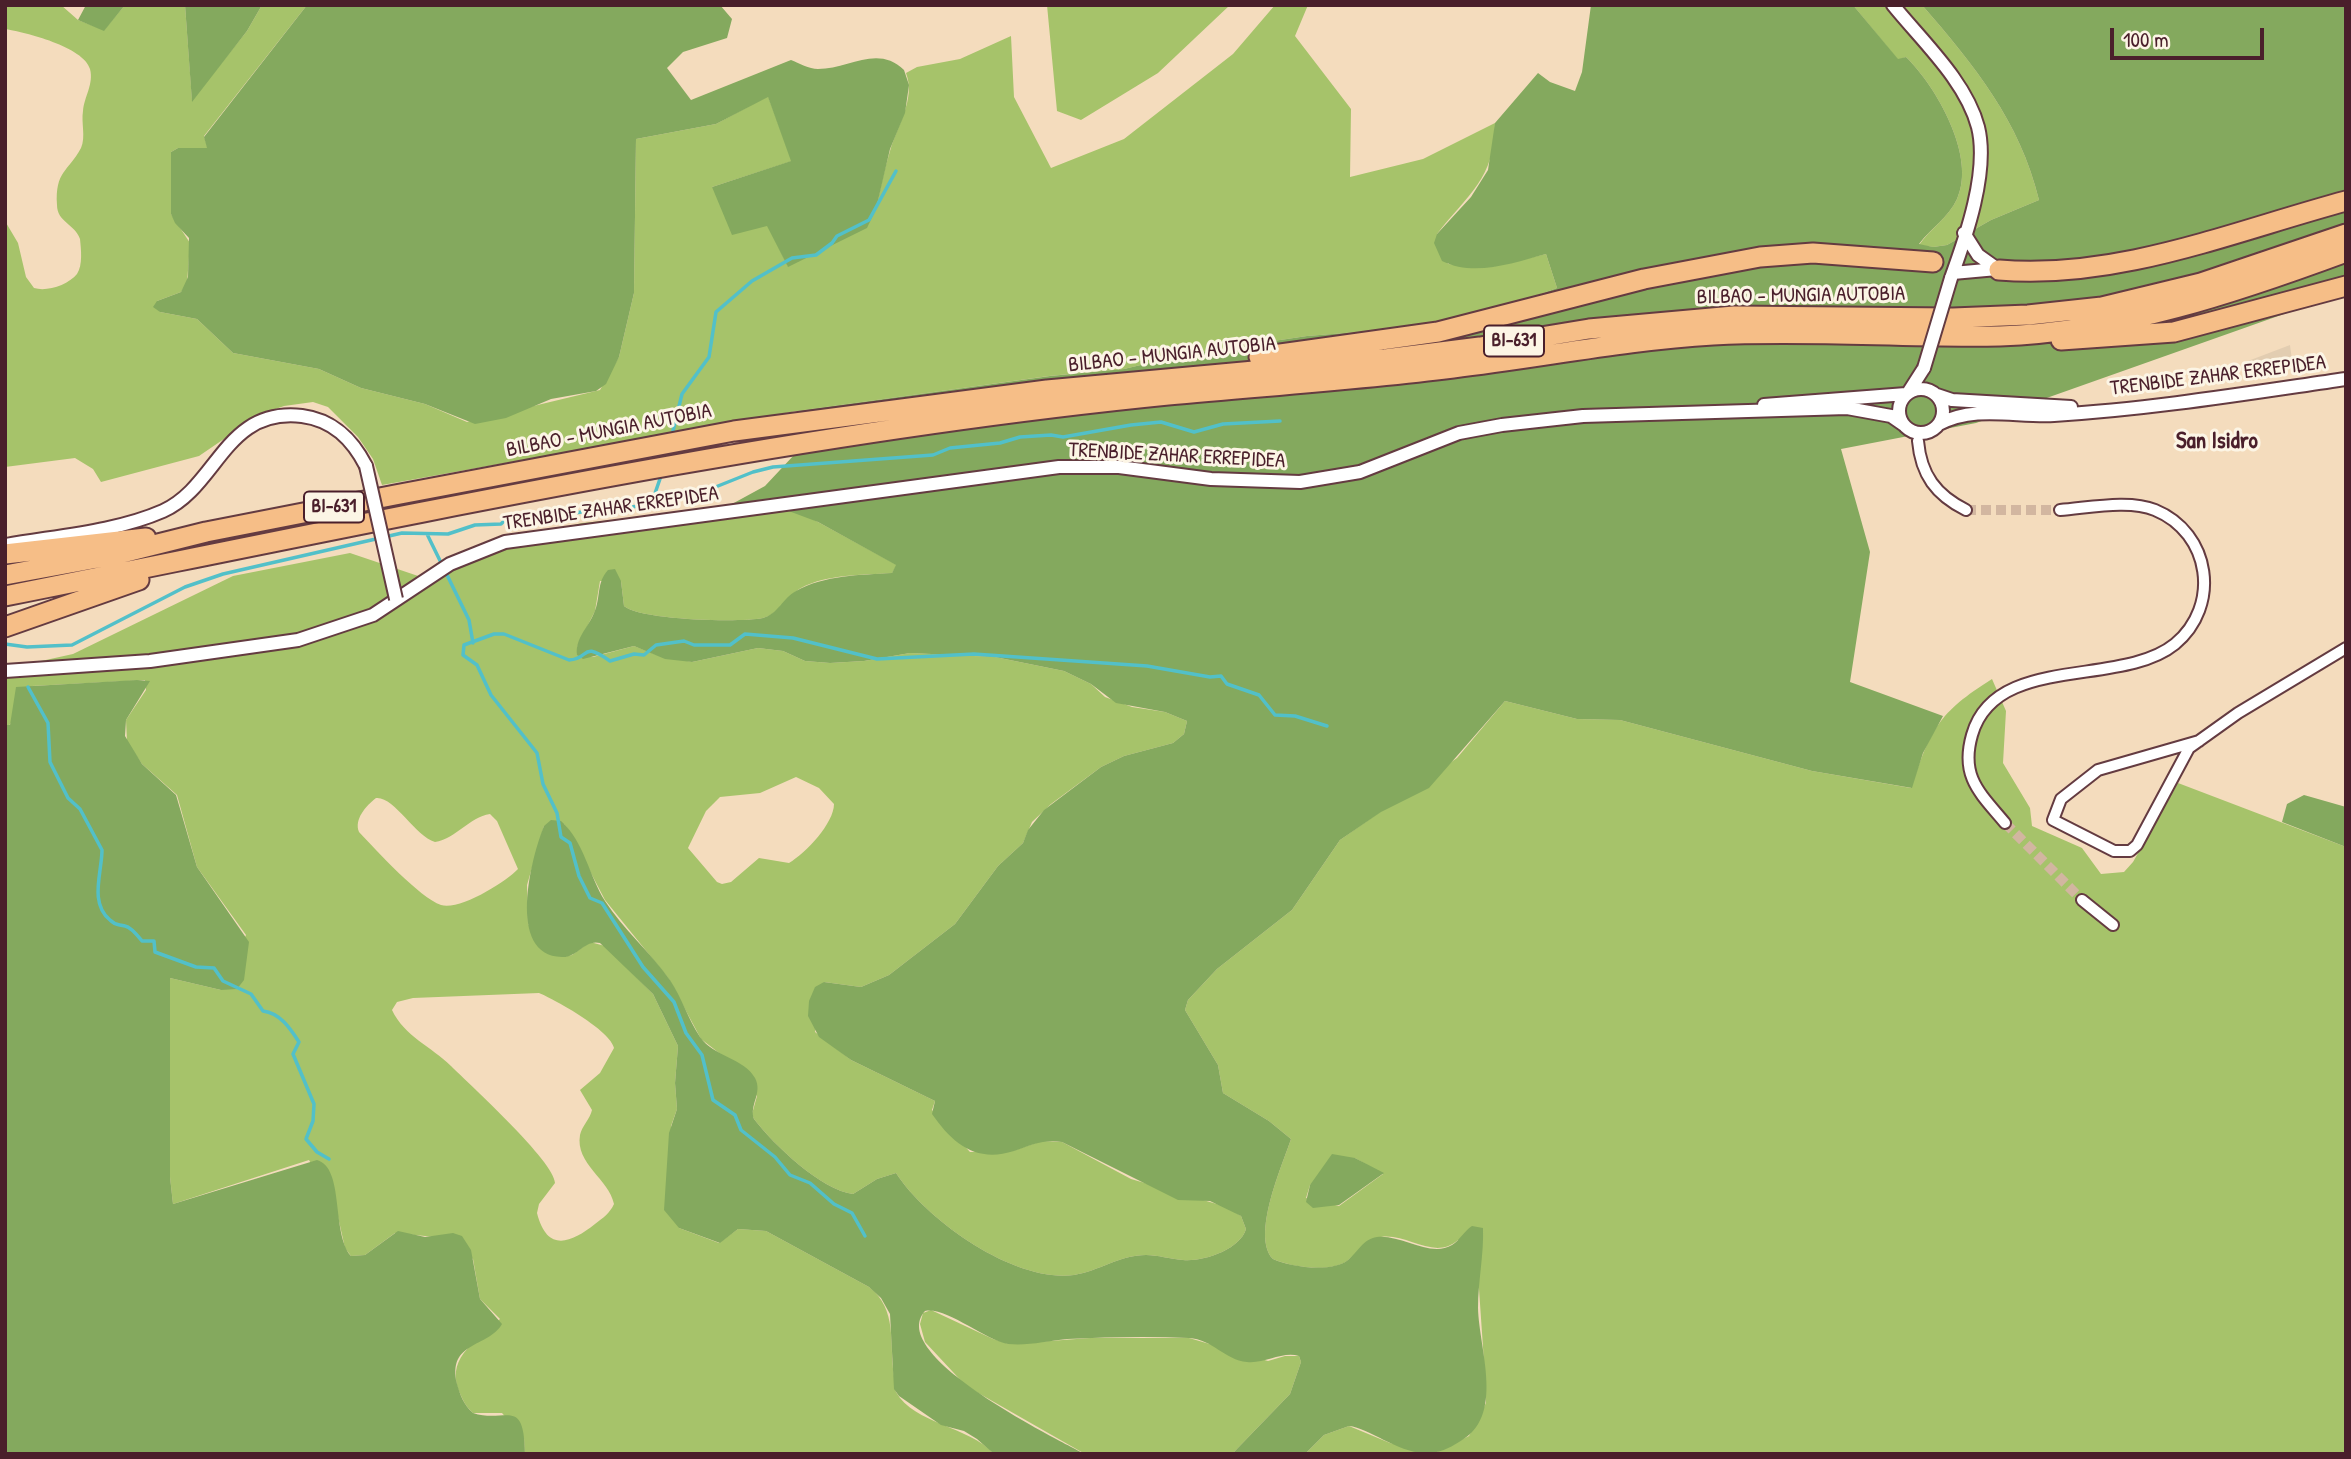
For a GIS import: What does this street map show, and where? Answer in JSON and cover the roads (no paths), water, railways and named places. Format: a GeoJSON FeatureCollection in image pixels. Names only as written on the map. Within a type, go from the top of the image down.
{"type":"FeatureCollection","features":[{"type":"Feature","properties":{"kind":"highway"},"geometry":{"type":"LineString","coordinates":[[1999,270],[2092,266],[2152,256],[2346,201]]}},
{"type":"Feature","properties":{"kind":"highway","name":"BILBAO - MUNGIA AUTOBIA"},"geometry":{"type":"LineString","coordinates":[[5,575],[114,555],[206,532],[734,431],[1123,383],[1385,359],[1589,329],[1734,316],[1953,318],[2028,315],[2102,307],[2160,295],[2227,276],[2346,234]]}},
{"type":"Feature","properties":{"kind":"highway","name":"BILBAO - MUNGIA AUTOBIA"},"geometry":{"type":"LineString","coordinates":[[5,596],[740,452],[1048,410],[1354,380],[1713,335],[2004,336],[2106,323],[2171,310],[2261,284],[2346,252]]}},
{"type":"Feature","properties":{"kind":"highway"},"geometry":{"type":"LineString","coordinates":[[1123,383],[1150,372],[1438,332],[1644,279],[1760,257],[1813,253],[1933,262]]}},
{"type":"Feature","properties":{"kind":"highway"},"geometry":{"type":"LineString","coordinates":[[2004,336],[2028,340],[2104,339],[2174,332],[2346,286]]}},
{"type":"Feature","properties":{"kind":"highway"},"geometry":{"type":"LineString","coordinates":[[5,554],[206,532]]}},
{"type":"Feature","properties":{"kind":"highway"},"geometry":{"type":"LineString","coordinates":[[5,627],[153,575],[172,564]]}},
{"type":"Feature","properties":{"kind":"street"},"geometry":{"type":"LineString","coordinates":[[1893,5],[1947,72],[1969,106],[1977,125],[1981,161],[1964,233],[1924,368],[1899,409],[1904,425],[1919,433],[1930,431],[1939,424],[1943,412],[1924,368]]}},
{"type":"Feature","properties":{"kind":"street"},"geometry":{"type":"LineString","coordinates":[[1964,233],[1949,253],[1933,262],[1952,276],[1986,268],[1999,270]]}},
{"type":"Feature","properties":{"kind":"street"},"geometry":{"type":"LineString","coordinates":[[1964,233],[1978,255],[1999,270]]}},
{"type":"Feature","properties":{"kind":"street","name":"TRENBIDE ZAHAR ERREPIDEA"},"geometry":{"type":"LineString","coordinates":[[1939,424],[1967,413],[2052,415],[2346,379]]}},
{"type":"Feature","properties":{"kind":"street"},"geometry":{"type":"LineString","coordinates":[[1907,393],[1919,389],[1934,393]]}},
{"type":"Feature","properties":{"kind":"street","name":"TRENBIDE ZAHAR ERREPIDEA"},"geometry":{"type":"LineString","coordinates":[[1733,411],[1808,400],[1867,399],[1907,393]]}},
{"type":"Feature","properties":{"kind":"street","name":"TRENBIDE ZAHAR ERREPIDEA"},"geometry":{"type":"LineString","coordinates":[[1934,393],[1952,400],[2095,411]]}},
{"type":"Feature","properties":{"kind":"street","name":"TRENBIDE ZAHAR ERREPIDEA"},"geometry":{"type":"LineString","coordinates":[[5,671],[150,661],[298,640],[373,615],[433,574],[483,548],[528,537],[1059,467],[1119,467],[1211,480],[1300,482],[1360,472],[1459,433],[1583,416],[1869,410],[1891,416],[1904,425]]}},
{"type":"Feature","properties":{"kind":"street"},"geometry":{"type":"LineString","coordinates":[[5,545],[122,523],[166,509],[182,497],[243,431],[258,421],[288,414],[320,418],[348,437],[366,467],[396,599]]}},
{"type":"Feature","properties":{"kind":"street"},"geometry":{"type":"LineString","coordinates":[[1917,441],[1922,468],[1929,481],[1944,497],[1966,510]]}},
{"type":"Feature","properties":{"kind":"street"},"geometry":{"type":"LineString","coordinates":[[2005,823],[1974,786],[1968,769],[1967,752],[1975,723],[1990,704],[2017,685],[2162,653],[2189,629],[2199,613],[2206,587],[2203,566],[2192,538],[2182,527],[2161,513],[2143,506],[2060,510]]}},
{"type":"Feature","properties":{"kind":"street"},"geometry":{"type":"LineString","coordinates":[[2199,741],[2098,770],[2062,799],[2053,820],[2114,850],[2130,850],[2137,845],[2189,748],[2346,648]]}},
{"type":"Feature","properties":{"kind":"street"},"geometry":{"type":"LineString","coordinates":[[2082,900],[2113,925]]}},
{"type":"Feature","properties":{"kind":"waterway"},"geometry":{"type":"LineString","coordinates":[[672,435],[682,394],[709,357],[716,312],[752,281],[792,258],[816,255],[837,236],[869,220],[896,171]]}},
{"type":"Feature","properties":{"kind":"waterway"},"geometry":{"type":"LineString","coordinates":[[5,644],[27,647],[72,645],[185,587],[223,574],[402,533],[448,534],[475,525],[501,524],[505,520],[640,506],[698,494],[773,467],[933,455],[950,448],[1000,443],[1020,437],[1063,437],[1161,422],[1194,432],[1223,424],[1280,421]]}},
{"type":"Feature","properties":{"kind":"waterway"},"geometry":{"type":"LineString","coordinates":[[652,502],[662,473]]}},
{"type":"Feature","properties":{"kind":"waterway"},"geometry":{"type":"LineString","coordinates":[[427,534],[469,620],[473,643]]}},
{"type":"Feature","properties":{"kind":"waterway"},"geometry":{"type":"LineString","coordinates":[[865,1236],[852,1213],[834,1204],[810,1183],[790,1175],[775,1157],[741,1130],[735,1115],[713,1100],[702,1055],[686,1033],[674,1002],[643,967],[602,903],[590,898],[579,876],[570,843],[561,837],[557,813],[543,784],[537,753],[491,695],[477,665],[463,655],[464,645],[494,634],[504,634],[569,660],[590,651],[610,661],[634,654],[644,655],[656,645],[684,641],[694,645],[730,645],[745,634],[793,638],[877,659],[974,654],[1147,666],[1210,677],[1221,676],[1227,684],[1259,695],[1275,715],[1295,716],[1327,726]]}},
{"type":"Feature","properties":{"kind":"waterway"},"geometry":{"type":"LineString","coordinates":[[28,687],[48,723],[50,762],[68,798],[80,809],[102,850],[98,896],[104,913],[114,923],[130,928],[142,941],[154,941],[155,952],[196,967],[214,968],[223,981],[251,994],[263,1011],[284,1022],[299,1042],[293,1054],[314,1104],[313,1121],[306,1139],[317,1152],[329,1159]]}},
{"type":"Feature","properties":{"kind":"tunnel"},"geometry":{"type":"LineString","coordinates":[[1966,510],[2060,510]]}},
{"type":"Feature","properties":{"kind":"tunnel"},"geometry":{"type":"LineString","coordinates":[[2005,823],[2082,900]]}},
{"type":"Feature","properties":{"kind":"district","name":"San Isidro"},"geometry":{"type":"Point","coordinates":[2217,442]}}]}
